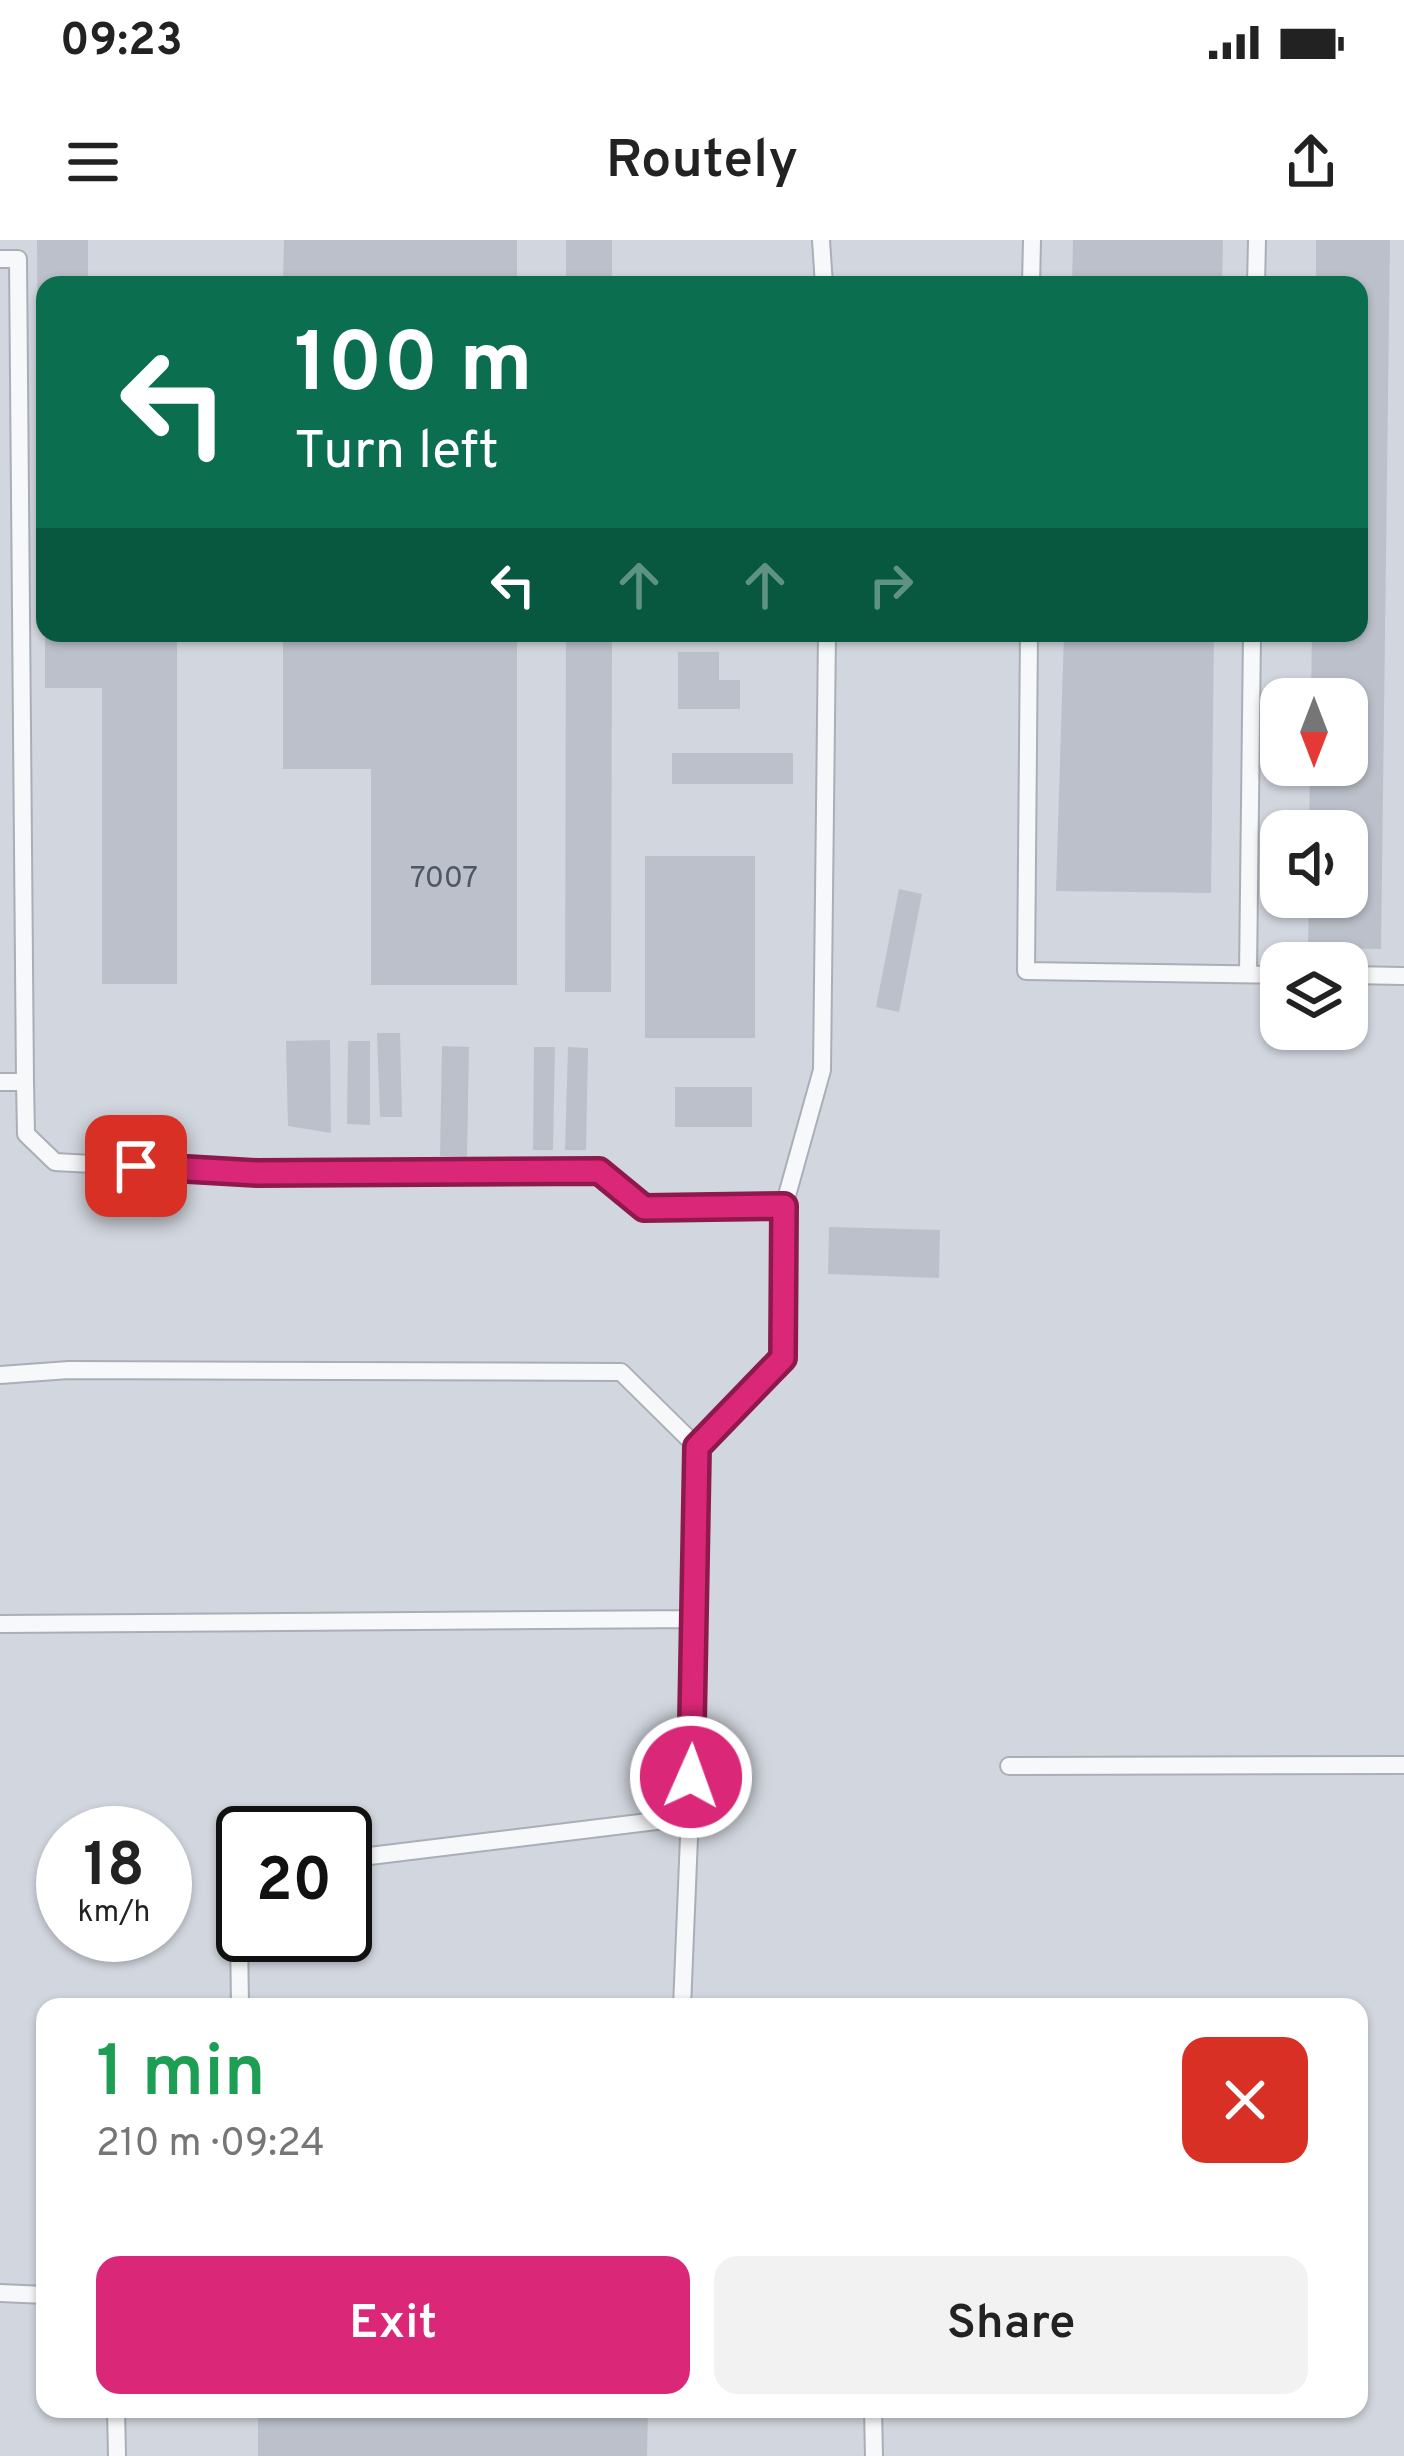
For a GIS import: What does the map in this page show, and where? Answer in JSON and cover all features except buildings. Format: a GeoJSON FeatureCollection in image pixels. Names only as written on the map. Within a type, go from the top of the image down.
{"type":"FeatureCollection","features":[{"type":"Feature","properties":{"kind":"lane"},"geometry":{"type":"LineString","coordinates":[[821,240],[823,276]]}},
{"type":"Feature","properties":{"kind":"lane"},"geometry":{"type":"LineString","coordinates":[[1031,276],[1032,240]]}},
{"type":"Feature","properties":{"kind":"lane"},"geometry":{"type":"LineString","coordinates":[[1256,276],[1257,240]]}},
{"type":"Feature","properties":{"kind":"lane"},"geometry":{"type":"LineString","coordinates":[[12,253],[26,1134],[55,1162],[257,1173],[599,1171],[644,1208],[784,1206]]}},
{"type":"Feature","properties":{"kind":"lane"},"geometry":{"type":"LineString","coordinates":[[682,1998],[698,1618],[697,1447],[783,1358],[784,1206],[822,1070],[827,642]]}},
{"type":"Feature","properties":{"kind":"lane"},"geometry":{"type":"LineString","coordinates":[[1029,642],[1026,971],[1260,974]]}},
{"type":"Feature","properties":{"kind":"lane"},"geometry":{"type":"LineString","coordinates":[[1248,974],[1252,642]]}},
{"type":"Feature","properties":{"kind":"lane"},"geometry":{"type":"LineString","coordinates":[[1368,975],[1404,976]]}},
{"type":"Feature","properties":{"kind":"lane"},"geometry":{"type":"LineString","coordinates":[[0,1082],[25,1082]]}},
{"type":"Feature","properties":{"kind":"lane"},"geometry":{"type":"LineString","coordinates":[[0,1375],[70,1370],[621,1372],[697,1447]]}},
{"type":"Feature","properties":{"kind":"lane"},"geometry":{"type":"LineString","coordinates":[[0,1624],[698,1618]]}},
{"type":"Feature","properties":{"kind":"lane"},"geometry":{"type":"LineString","coordinates":[[1009,1766],[1404,1766]]}},
{"type":"Feature","properties":{"kind":"lane"},"geometry":{"type":"LineString","coordinates":[[372,1856],[689,1817]]}},
{"type":"Feature","properties":{"kind":"lane"},"geometry":{"type":"LineString","coordinates":[[235,1962],[239,1998]]}},
{"type":"Feature","properties":{"kind":"lane"},"geometry":{"type":"LineString","coordinates":[[0,2293],[36,2295]]}},
{"type":"Feature","properties":{"kind":"lane"},"geometry":{"type":"LineString","coordinates":[[116,2418],[117,2456]]}},
{"type":"Feature","properties":{"kind":"lane"},"geometry":{"type":"LineString","coordinates":[[873,2418],[874,2456]]}},
{"type":"Feature","properties":{"kind":"shaded area"},"geometry":{"type":"Polygon","coordinates":[[[0,240],[1404,240],[1404,2456],[0,2456],[0,240]]]}},
{"type":"Feature","properties":{"kind":"route"},"geometry":{"type":"LineString","coordinates":[[136,1166],[257,1173],[599,1171],[644,1208],[784,1206],[783,1358],[697,1447],[698,1618],[691,1777]]}}]}
